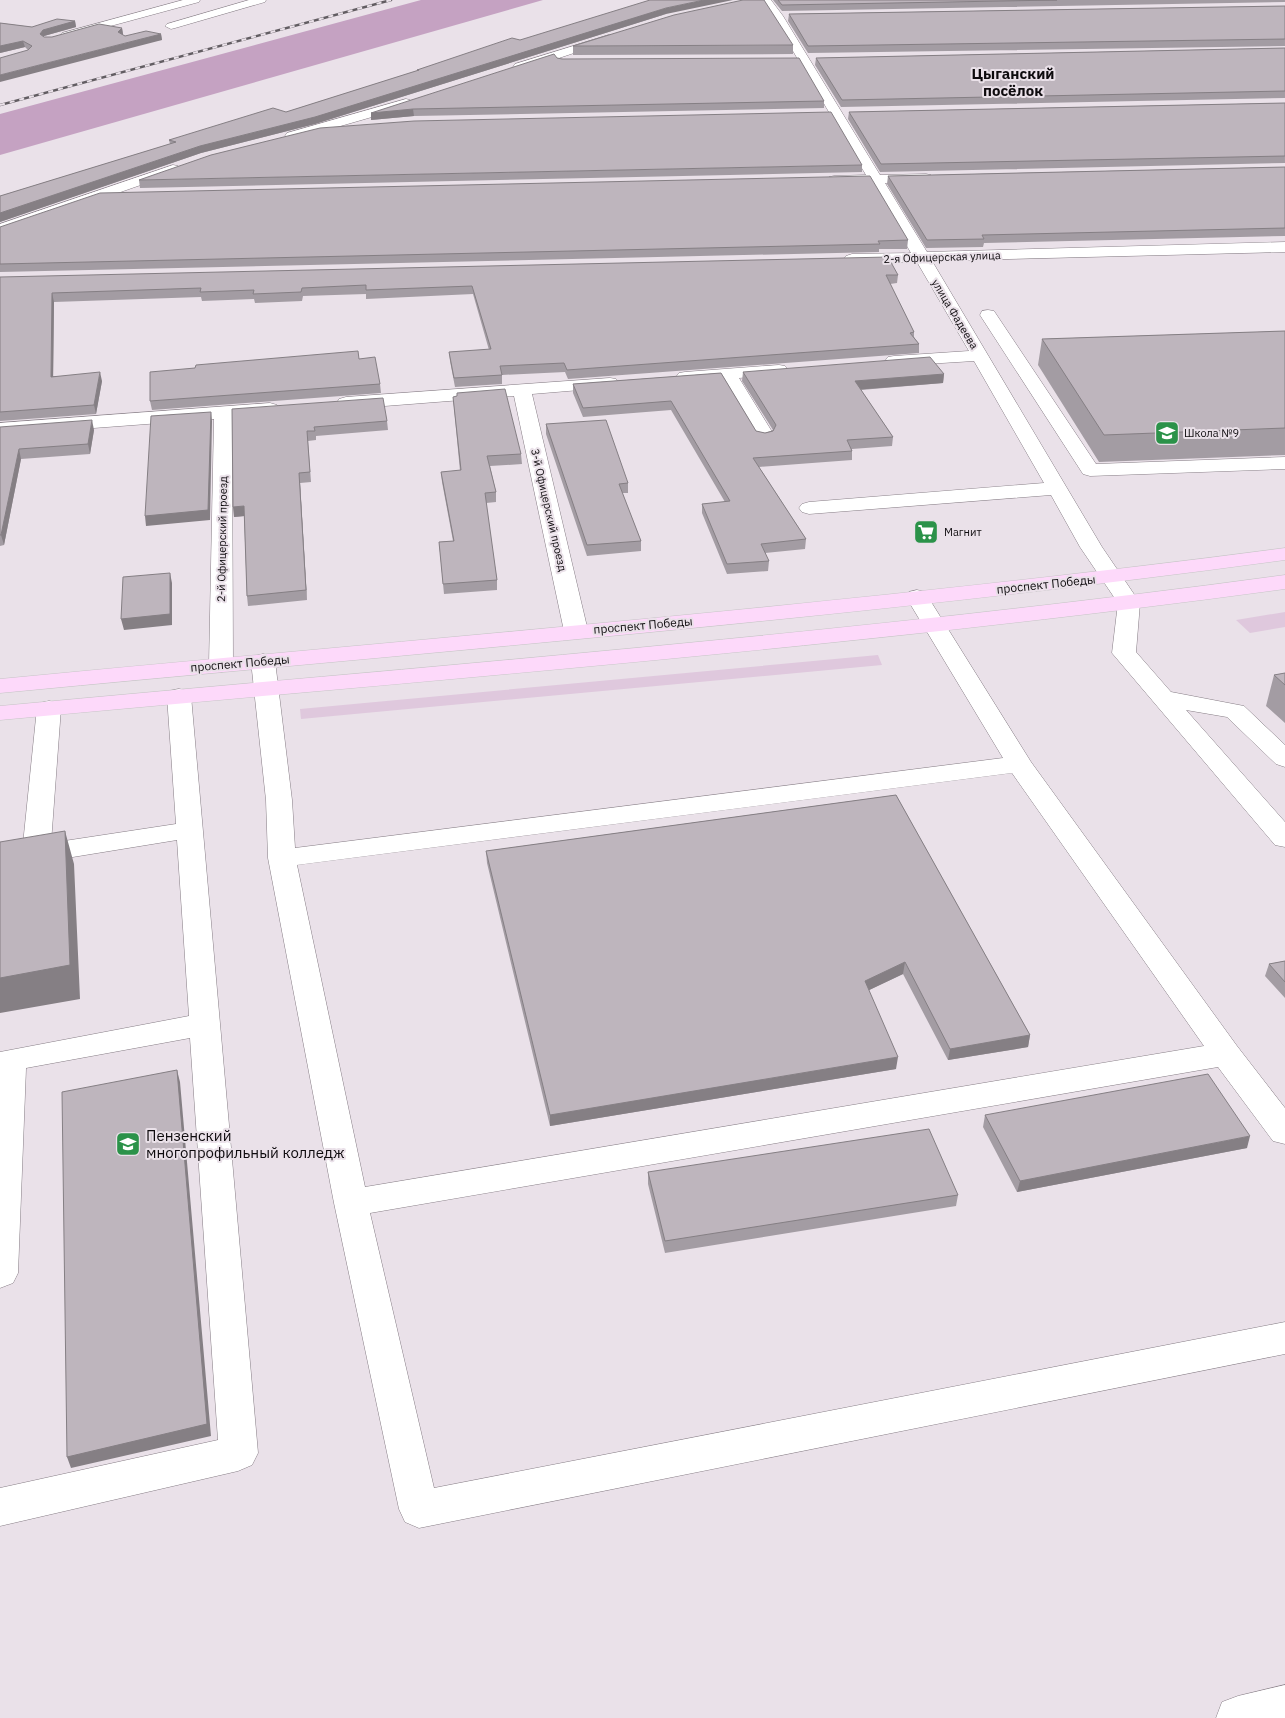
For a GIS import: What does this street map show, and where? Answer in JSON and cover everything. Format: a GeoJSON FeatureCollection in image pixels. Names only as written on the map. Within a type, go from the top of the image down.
{"type":"FeatureCollection","features":[{"type":"Feature","properties":{"kind":"main road","name":"проспект Победы"},"geometry":{"type":"LineString","coordinates":[[0,686],[917,597],[1110,577],[1285,554]]}},
{"type":"Feature","properties":{"kind":"main road"},"geometry":{"type":"LineString","coordinates":[[0,713],[933,624],[1285,582]]}},
{"type":"Feature","properties":{"kind":"street"},"geometry":{"type":"LineString","coordinates":[[59,37],[195,0]]}},
{"type":"Feature","properties":{"kind":"street"},"geometry":{"type":"LineString","coordinates":[[156,30],[261,0]]}},
{"type":"Feature","properties":{"kind":"street","name":"улица Фадеева"},"geometry":{"type":"LineString","coordinates":[[766,0],[794,42],[980,355],[1091,547],[1129,602]]}},
{"type":"Feature","properties":{"kind":"street"},"geometry":{"type":"LineString","coordinates":[[778,16],[796,16]]}},
{"type":"Feature","properties":{"kind":"street"},"geometry":{"type":"LineString","coordinates":[[506,71],[616,36]]}},
{"type":"Feature","properties":{"kind":"street"},"geometry":{"type":"LineString","coordinates":[[794,42],[812,42]]}},
{"type":"Feature","properties":{"kind":"street"},"geometry":{"type":"LineString","coordinates":[[544,59],[578,61]]}},
{"type":"Feature","properties":{"kind":"street"},"geometry":{"type":"LineString","coordinates":[[278,139],[321,129],[416,101],[410,115]]}},
{"type":"Feature","properties":{"kind":"street"},"geometry":{"type":"LineString","coordinates":[[816,114],[856,113]]}},
{"type":"Feature","properties":{"kind":"street"},"geometry":{"type":"LineString","coordinates":[[321,129],[386,124]]}},
{"type":"Feature","properties":{"kind":"street"},"geometry":{"type":"LineString","coordinates":[[0,230],[189,164]]}},
{"type":"Feature","properties":{"kind":"street"},"geometry":{"type":"LineString","coordinates":[[815,180],[936,178]]}},
{"type":"Feature","properties":{"kind":"street"},"geometry":{"type":"LineString","coordinates":[[99,195],[149,194]]}},
{"type":"Feature","properties":{"kind":"street","name":"2-я Офицерская улица"},"geometry":{"type":"LineString","coordinates":[[842,259],[1285,247]]}},
{"type":"Feature","properties":{"kind":"street"},"geometry":{"type":"LineString","coordinates":[[988,315],[1090,470],[1285,463]]}},
{"type":"Feature","properties":{"kind":"street"},"geometry":{"type":"LineString","coordinates":[[873,363],[980,355]]}},
{"type":"Feature","properties":{"kind":"street"},"geometry":{"type":"LineString","coordinates":[[1015,356],[1035,356]]}},
{"type":"Feature","properties":{"kind":"street"},"geometry":{"type":"LineString","coordinates":[[668,378],[795,369]]}},
{"type":"Feature","properties":{"kind":"street"},"geometry":{"type":"LineString","coordinates":[[727,374],[764,435]]}},
{"type":"Feature","properties":{"kind":"street"},"geometry":{"type":"LineString","coordinates":[[333,404],[629,381]]}},
{"type":"Feature","properties":{"kind":"street","name":"3-й Офицерский проезд"},"geometry":{"type":"LineString","coordinates":[[522,390],[576,631]]}},
{"type":"Feature","properties":{"kind":"street"},"geometry":{"type":"LineString","coordinates":[[0,430],[283,408]]}},
{"type":"Feature","properties":{"kind":"street","name":"2-й Офицерский проезд"},"geometry":{"type":"LineString","coordinates":[[221,665],[223,412]]}},
{"type":"Feature","properties":{"kind":"street"},"geometry":{"type":"LineString","coordinates":[[809,508],[1058,489]]}},
{"type":"Feature","properties":{"kind":"street"},"geometry":{"type":"LineString","coordinates":[[917,597],[1018,764],[1226,1054],[1285,1132]]}},
{"type":"Feature","properties":{"kind":"street"},"geometry":{"type":"LineString","coordinates":[[1129,602],[1124,653],[1285,839]]}},
{"type":"Feature","properties":{"kind":"street"},"geometry":{"type":"LineString","coordinates":[[263,661],[279,800],[282,858],[351,1203],[418,1509],[1285,1338]]}},
{"type":"Feature","properties":{"kind":"street"},"geometry":{"type":"LineString","coordinates":[[0,1507],[238,1453],[179,696]]}},
{"type":"Feature","properties":{"kind":"street"},"geometry":{"type":"LineString","coordinates":[[1163,698],[1235,711],[1285,759]]}},
{"type":"Feature","properties":{"kind":"street"},"geometry":{"type":"LineString","coordinates":[[36,854],[49,708]]}},
{"type":"Feature","properties":{"kind":"street"},"geometry":{"type":"LineString","coordinates":[[282,858],[1018,764]]}},
{"type":"Feature","properties":{"kind":"street"},"geometry":{"type":"LineString","coordinates":[[9,859],[190,830]]}},
{"type":"Feature","properties":{"kind":"street"},"geometry":{"type":"LineString","coordinates":[[0,1272],[6,1061],[205,1024]]}},
{"type":"Feature","properties":{"kind":"street"},"geometry":{"type":"LineString","coordinates":[[351,1203],[1226,1054]]}},
{"type":"Feature","properties":{"kind":"street"},"geometry":{"type":"LineString","coordinates":[[1238,1718],[1285,1707]]}},
{"type":"Feature","properties":{"kind":"shaded area"},"geometry":{"type":"Polygon","coordinates":[[[421,0],[543,0],[0,155],[0,114],[421,0]]]}},
{"type":"Feature","properties":{"kind":"shaded area"},"geometry":{"type":"Polygon","coordinates":[[[1285,612],[1285,627],[1250,633],[1236,620],[1285,612]]]}},
{"type":"Feature","properties":{"kind":"shaded area"},"geometry":{"type":"Polygon","coordinates":[[[878,655],[882,665],[301,719],[300,709],[878,655]]]}},
{"type":"Feature","properties":{"kind":"building"},"geometry":{"type":"Polygon","coordinates":[[[650,0],[704,0],[666,8],[315,117],[200,146],[0,213],[0,196],[176,142],[169,140],[273,108],[286,112],[512,38],[520,40],[650,0]]]}},
{"type":"Feature","properties":{"kind":"building"},"geometry":{"type":"Polygon","coordinates":[[[743,0],[764,0],[793,45],[573,46],[674,15],[743,0]]]}},
{"type":"Feature","properties":{"kind":"building"},"geometry":{"type":"Polygon","coordinates":[[[778,0],[1057,0],[782,5],[778,0]]]}},
{"type":"Feature","properties":{"kind":"building"},"geometry":{"type":"Polygon","coordinates":[[[1285,6],[1285,39],[808,46],[789,14],[1285,6]]]}},
{"type":"Feature","properties":{"kind":"building"},"geometry":{"type":"Polygon","coordinates":[[[57,19],[75,21],[43,30],[40,34],[44,37],[52,37],[99,24],[122,28],[118,32],[125,36],[146,31],[161,34],[0,75],[0,58],[28,50],[32,46],[23,41],[0,46],[0,23],[32,27],[57,19]]]}},
{"type":"Feature","properties":{"kind":"building"},"geometry":{"type":"Polygon","coordinates":[[[1285,48],[1285,91],[842,100],[816,58],[1285,48]]]}},
{"type":"Feature","properties":{"kind":"building"},"geometry":{"type":"Polygon","coordinates":[[[554,54],[557,58],[562,59],[799,58],[824,101],[413,109],[371,113],[554,54]]]}},
{"type":"Feature","properties":{"kind":"building"},"geometry":{"type":"Polygon","coordinates":[[[1285,103],[1285,156],[881,164],[849,112],[1285,103]]]}},
{"type":"Feature","properties":{"kind":"building"},"geometry":{"type":"Polygon","coordinates":[[[831,112],[862,165],[139,180],[211,155],[320,128],[414,121],[831,112]]]}},
{"type":"Feature","properties":{"kind":"building"},"geometry":{"type":"Polygon","coordinates":[[[1285,167],[1285,228],[982,235],[984,239],[927,240],[888,176],[1285,167]]]}},
{"type":"Feature","properties":{"kind":"building"},"geometry":{"type":"Polygon","coordinates":[[[870,176],[908,240],[878,241],[880,244],[0,264],[0,227],[100,193],[870,176]]]}},
{"type":"Feature","properties":{"kind":"building"},"geometry":{"type":"Polygon","coordinates":[[[888,257],[898,275],[886,275],[914,332],[910,333],[919,344],[567,370],[564,363],[500,366],[502,375],[454,378],[449,352],[491,349],[472,286],[366,290],[366,285],[302,288],[301,292],[253,294],[254,290],[200,292],[201,288],[52,293],[51,377],[100,372],[94,405],[0,412],[0,277],[888,257]]]}},
{"type":"Feature","properties":{"kind":"building"},"geometry":{"type":"Polygon","coordinates":[[[1285,331],[1285,428],[1104,435],[1042,339],[1285,331]]]}},
{"type":"Feature","properties":{"kind":"building"},"geometry":{"type":"Polygon","coordinates":[[[358,351],[359,359],[375,357],[380,384],[150,401],[150,372],[195,368],[196,365],[358,351]]]}},
{"type":"Feature","properties":{"kind":"building"},"geometry":{"type":"Polygon","coordinates":[[[930,357],[944,374],[855,381],[893,437],[847,440],[852,451],[753,458],[806,539],[761,544],[769,561],[727,564],[702,504],[730,501],[671,401],[583,408],[573,384],[721,373],[756,431],[765,433],[773,431],[776,425],[743,372],[930,357]]]}},
{"type":"Feature","properties":{"kind":"building"},"geometry":{"type":"Polygon","coordinates":[[[505,389],[521,454],[487,456],[496,492],[485,493],[497,580],[443,584],[439,542],[454,541],[441,472],[461,470],[453,397],[457,396],[457,393],[505,389]]]}},
{"type":"Feature","properties":{"kind":"building"},"geometry":{"type":"Polygon","coordinates":[[[383,398],[387,421],[314,427],[315,431],[307,431],[310,472],[299,473],[306,590],[247,596],[244,506],[233,507],[232,409],[383,398]]]}},
{"type":"Feature","properties":{"kind":"building"},"geometry":{"type":"Polygon","coordinates":[[[211,412],[208,510],[145,516],[151,416],[211,412]]]}},
{"type":"Feature","properties":{"kind":"building"},"geometry":{"type":"Polygon","coordinates":[[[92,420],[88,444],[19,449],[0,535],[0,427],[92,420]]]}},
{"type":"Feature","properties":{"kind":"building"},"geometry":{"type":"Polygon","coordinates":[[[606,420],[628,483],[619,484],[641,541],[587,545],[546,424],[606,420]]]}},
{"type":"Feature","properties":{"kind":"building"},"geometry":{"type":"Polygon","coordinates":[[[170,573],[170,614],[121,619],[123,577],[170,573]]]}},
{"type":"Feature","properties":{"kind":"building"},"geometry":{"type":"Polygon","coordinates":[[[1285,673],[1285,685],[1274,675],[1285,673]]]}},
{"type":"Feature","properties":{"kind":"building"},"geometry":{"type":"Polygon","coordinates":[[[896,795],[1030,1035],[950,1049],[905,962],[865,981],[898,1057],[550,1115],[486,851],[896,795]]]}},
{"type":"Feature","properties":{"kind":"building"},"geometry":{"type":"Polygon","coordinates":[[[65,831],[70,965],[0,978],[0,842],[65,831]]]}},
{"type":"Feature","properties":{"kind":"building"},"geometry":{"type":"Polygon","coordinates":[[[1285,961],[1285,982],[1269,964],[1285,961]]]}},
{"type":"Feature","properties":{"kind":"building"},"geometry":{"type":"Polygon","coordinates":[[[177,1070],[207,1424],[67,1457],[62,1092],[177,1070]]]}},
{"type":"Feature","properties":{"kind":"building"},"geometry":{"type":"Polygon","coordinates":[[[1208,1074],[1250,1136],[1020,1181],[985,1115],[1208,1074]]]}},
{"type":"Feature","properties":{"kind":"building"},"geometry":{"type":"Polygon","coordinates":[[[929,1129],[958,1195],[665,1241],[648,1172],[929,1129]]]}},
{"type":"Feature","properties":{"kind":"railway"},"geometry":{"type":"LineString","coordinates":[[0,105],[391,0]]}},
{"type":"Feature","properties":{"kind":"place","name":"Школа №9"},"geometry":{"type":"Point","coordinates":[1167,433]}},
{"type":"Feature","properties":{"kind":"place","name":"Магнит"},"geometry":{"type":"Point","coordinates":[926,532]}},
{"type":"Feature","properties":{"kind":"place","name":"Пензенский многопрофильный колледж"},"geometry":{"type":"Point","coordinates":[128,1144]}},
{"type":"Feature","properties":{"kind":"district","name":"Цыганский посёлок"},"geometry":{"type":"Point","coordinates":[1013,82]}}]}
